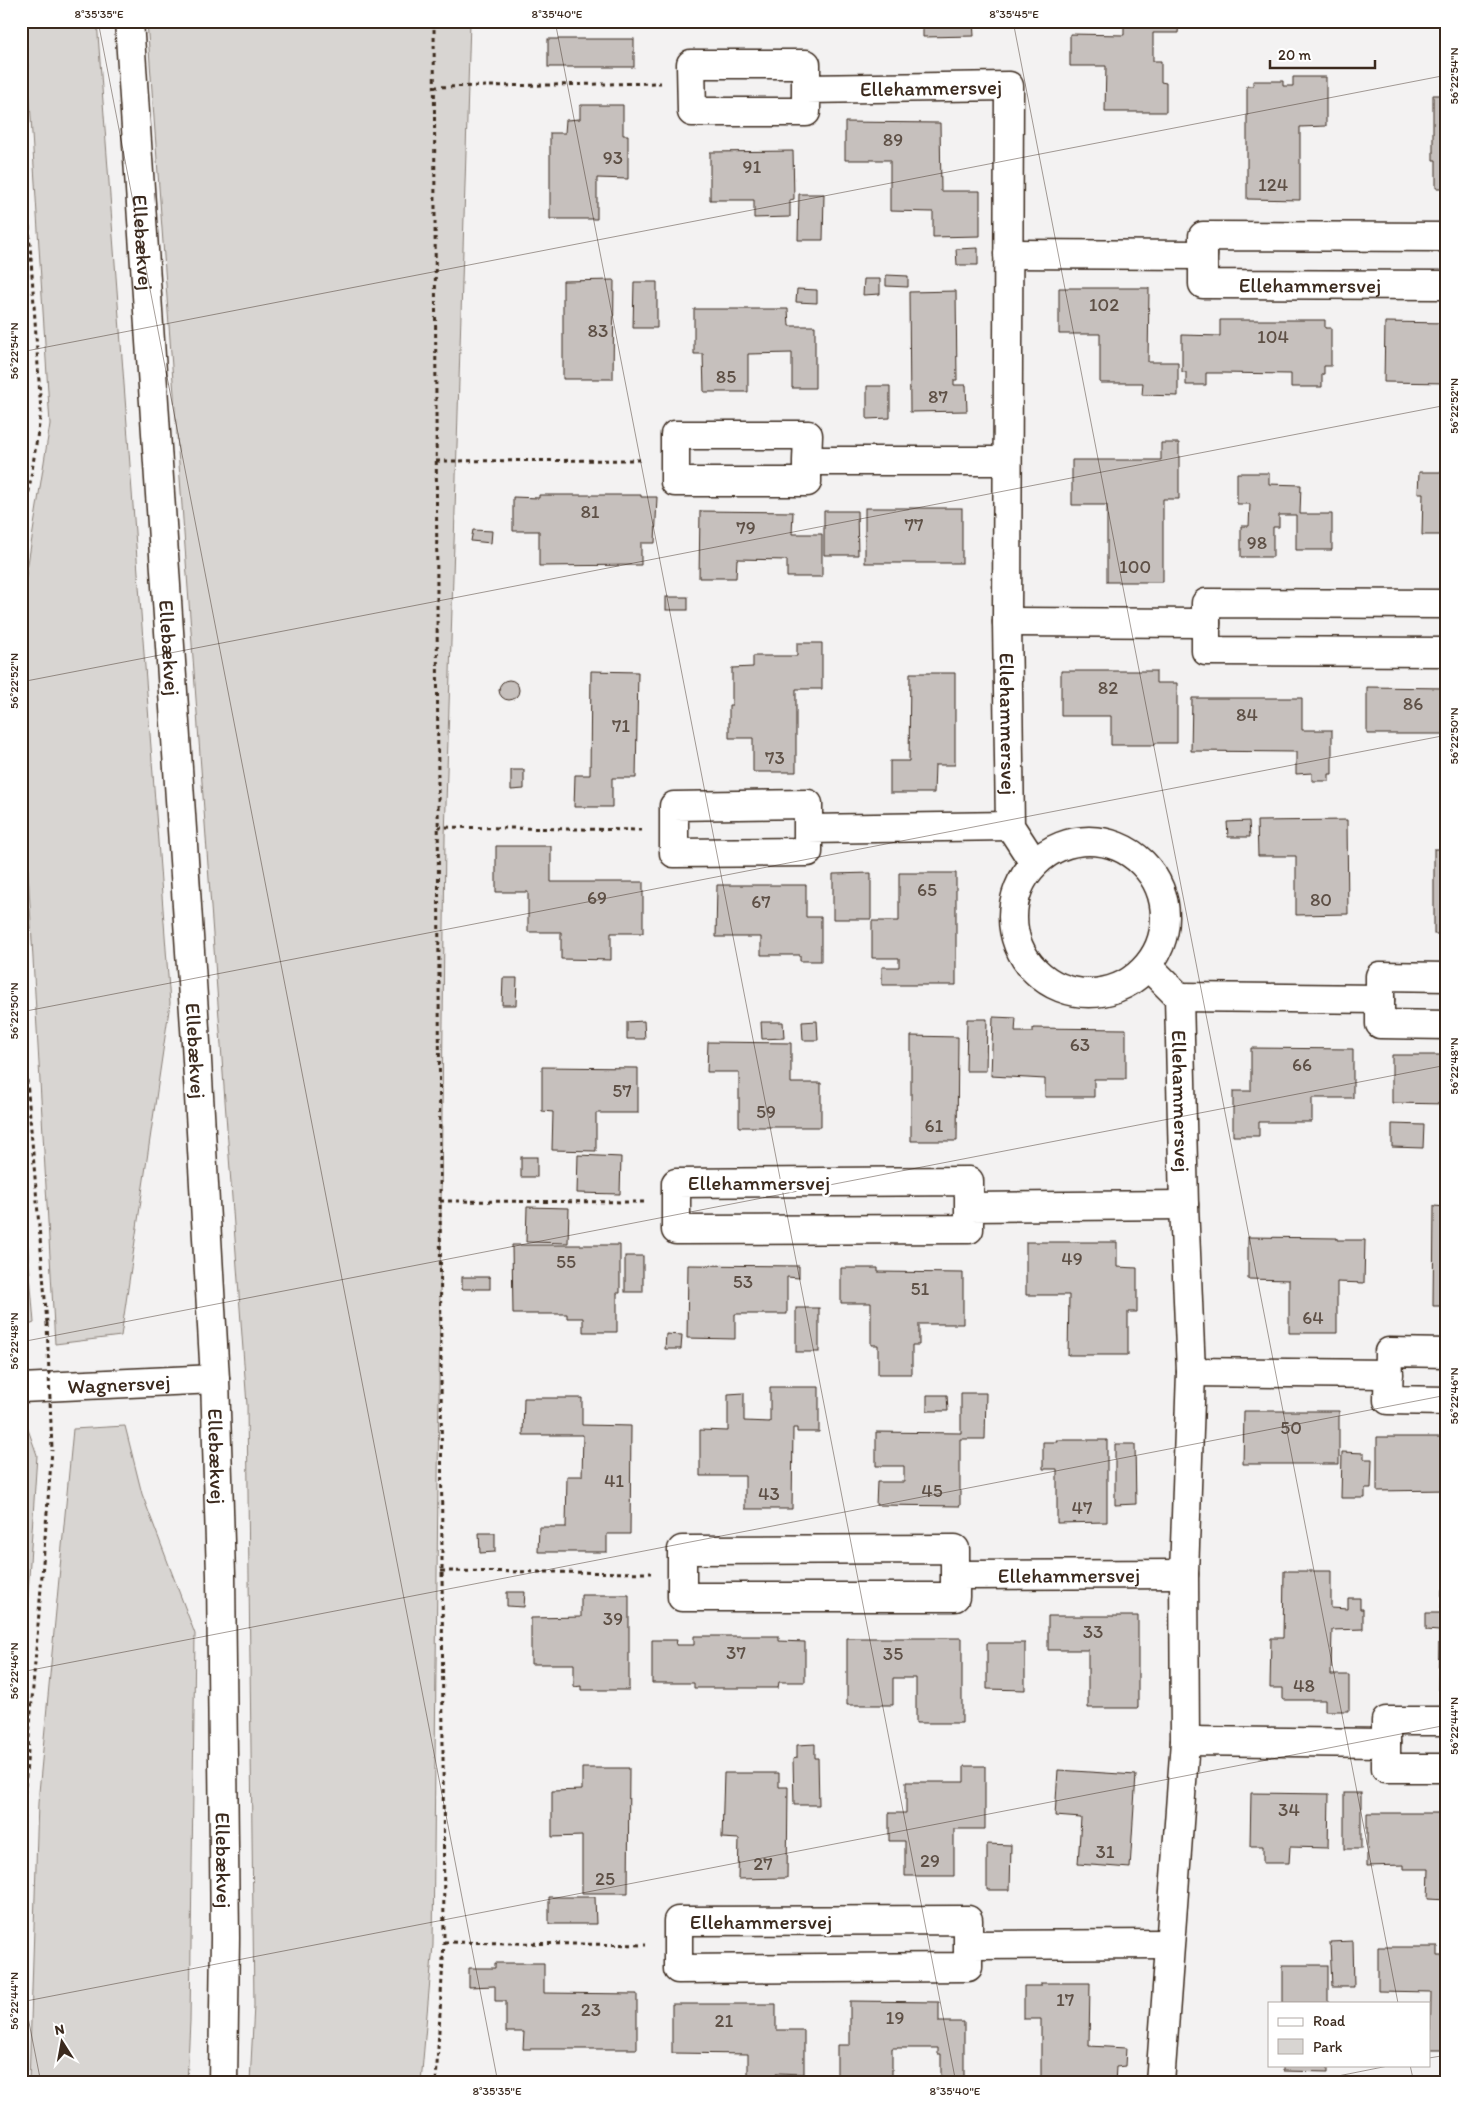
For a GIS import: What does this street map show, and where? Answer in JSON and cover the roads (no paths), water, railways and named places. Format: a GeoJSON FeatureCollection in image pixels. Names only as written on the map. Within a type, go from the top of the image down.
{"type":"FeatureCollection","features":[{"type":"Feature","properties":{"kind":"street","name":"Ellebækvej"},"geometry":{"type":"LineString","coordinates":[[129,21],[195,1023],[215,1379],[221,1575],[225,1938],[223,2083]]}},
{"type":"Feature","properties":{"kind":"street"},"geometry":{"type":"LineString","coordinates":[[691,64],[806,64],[806,89],[806,112],[692,112],[691,64]]}},
{"type":"Feature","properties":{"kind":"street","name":"Ellehammersvej"},"geometry":{"type":"LineString","coordinates":[[806,89],[1009,86],[1006,622],[1010,826],[1034,863]]}},
{"type":"Feature","properties":{"kind":"street","name":"Ellehammersvej"},"geometry":{"type":"LineString","coordinates":[[1447,237],[1203,236],[1203,284],[1447,285]]}},
{"type":"Feature","properties":{"kind":"street"},"geometry":{"type":"LineString","coordinates":[[1008,254],[1203,255]]}},
{"type":"Feature","properties":{"kind":"street"},"geometry":{"type":"LineString","coordinates":[[675,434],[808,435],[807,460],[807,482],[675,482],[675,434]]}},
{"type":"Feature","properties":{"kind":"street"},"geometry":{"type":"LineString","coordinates":[[807,460],[1007,461]]}},
{"type":"Feature","properties":{"kind":"street"},"geometry":{"type":"LineString","coordinates":[[1447,604],[1206,603],[1206,651],[1447,652]]}},
{"type":"Feature","properties":{"kind":"street","name":"Ellehammersvej"},"geometry":{"type":"LineString","coordinates":[[1006,622],[1206,623]]}},
{"type":"Feature","properties":{"kind":"street"},"geometry":{"type":"LineString","coordinates":[[808,804],[808,829],[808,852],[674,854],[674,806],[808,804]]}},
{"type":"Feature","properties":{"kind":"street","name":"Ellehammersvej"},"geometry":{"type":"LineString","coordinates":[[808,829],[1010,826]]}},
{"type":"Feature","properties":{"kind":"street"},"geometry":{"type":"LineString","coordinates":[[1087,840],[1116,844],[1141,860],[1158,884],[1166,912],[1162,941],[1148,966],[1124,986],[1094,994],[1063,990],[1036,974],[1018,949],[1011,919],[1016,888],[1034,863],[1058,846],[1087,840]]}},
{"type":"Feature","properties":{"kind":"street"},"geometry":{"type":"LineString","coordinates":[[1148,966],[1179,997],[1380,999]]}},
{"type":"Feature","properties":{"kind":"street"},"geometry":{"type":"LineString","coordinates":[[1447,977],[1380,976],[1380,1024],[1447,1025]]}},
{"type":"Feature","properties":{"kind":"street","name":"Ellehammersvej"},"geometry":{"type":"LineString","coordinates":[[1160,2083],[1185,1741],[1184,1574],[1190,1372],[1179,997]]}},
{"type":"Feature","properties":{"kind":"street","name":"Ellehammersvej"},"geometry":{"type":"LineString","coordinates":[[968,1181],[969,1207],[969,1228],[676,1230],[676,1183],[968,1181]]}},
{"type":"Feature","properties":{"kind":"street"},"geometry":{"type":"LineString","coordinates":[[969,1207],[1184,1205]]}},
{"type":"Feature","properties":{"kind":"street"},"geometry":{"type":"LineString","coordinates":[[1447,1353],[1389,1352],[1388,1400],[1447,1401]]}},
{"type":"Feature","properties":{"kind":"street"},"geometry":{"type":"LineString","coordinates":[[1190,1372],[1389,1374]]}},
{"type":"Feature","properties":{"kind":"street","name":"Wagnersvej"},"geometry":{"type":"LineString","coordinates":[[21,1388],[215,1379]]}},
{"type":"Feature","properties":{"kind":"street"},"geometry":{"type":"LineString","coordinates":[[955,1549],[955,1574],[955,1596],[682,1597],[682,1550],[955,1549]]}},
{"type":"Feature","properties":{"kind":"street","name":"Ellehammersvej"},"geometry":{"type":"LineString","coordinates":[[955,1574],[1184,1574]]}},
{"type":"Feature","properties":{"kind":"street"},"geometry":{"type":"LineString","coordinates":[[1447,1721],[1386,1720],[1386,1768],[1447,1768]]}},
{"type":"Feature","properties":{"kind":"street"},"geometry":{"type":"LineString","coordinates":[[1185,1741],[1386,1742]]}},
{"type":"Feature","properties":{"kind":"street","name":"Ellehammersvej"},"geometry":{"type":"LineString","coordinates":[[968,1920],[968,1945],[968,1967],[678,1969],[678,1921],[968,1920]]}},
{"type":"Feature","properties":{"kind":"street"},"geometry":{"type":"LineString","coordinates":[[968,1945],[1169,1944]]}}]}
